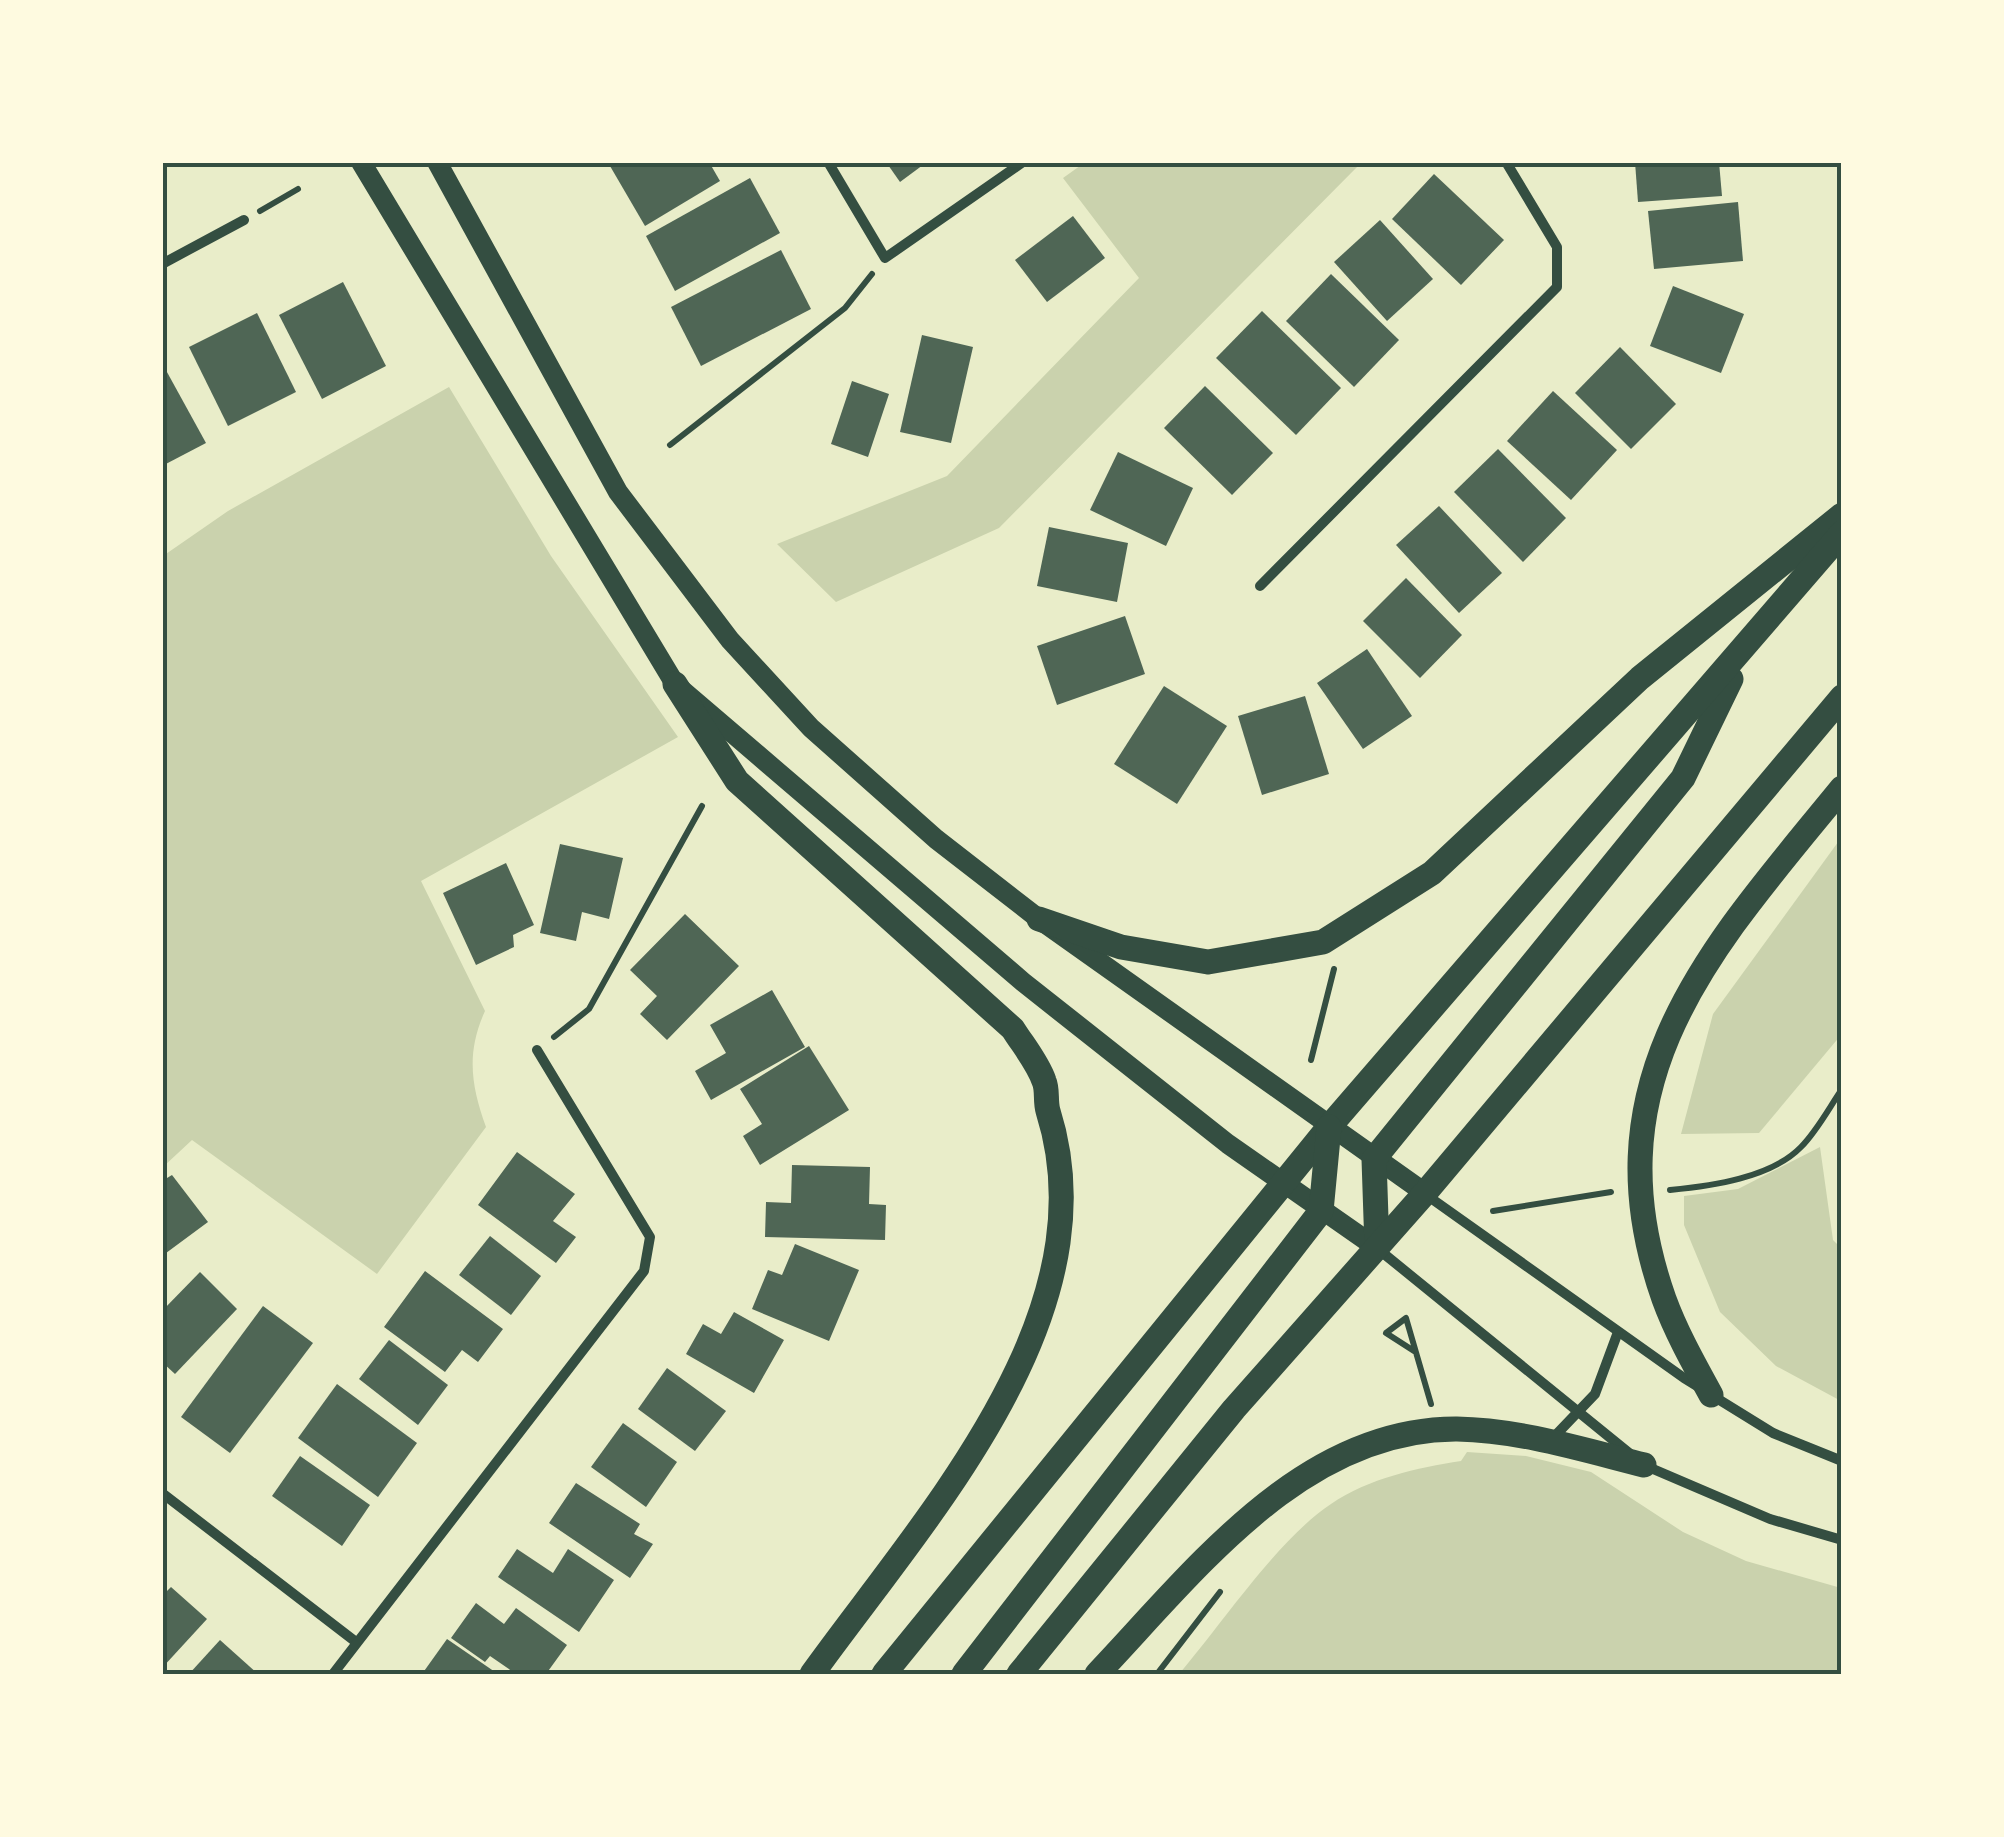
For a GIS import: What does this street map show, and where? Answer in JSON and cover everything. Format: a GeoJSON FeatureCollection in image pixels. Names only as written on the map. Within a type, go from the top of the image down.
{"type":"FeatureCollection","features":[{"type":"Feature","properties":{"kind":"main road"},"geometry":{"type":"LineString","coordinates":[[361,162],[737,782],[1013,1029],[1045,1082],[1064,1208],[1060,1254],[1047,1304],[1031,1344],[941,1494],[812,1674]]}},
{"type":"Feature","properties":{"kind":"main road"},"geometry":{"type":"LineString","coordinates":[[437,162],[618,492],[730,640],[871,785],[1039,919],[1424,1193]]}},
{"type":"Feature","properties":{"kind":"main road"},"geometry":{"type":"LineString","coordinates":[[1039,919],[1122,947],[1208,962],[1323,942],[1432,873],[1640,678],[1842,515]]}},
{"type":"Feature","properties":{"kind":"main road"},"geometry":{"type":"LineString","coordinates":[[884,1674],[1329,1127],[1842,533]]}},
{"type":"Feature","properties":{"kind":"main road"},"geometry":{"type":"LineString","coordinates":[[1377,1248],[1374,1159],[1683,778],[1746,647]]}},
{"type":"Feature","properties":{"kind":"main road"},"geometry":{"type":"LineString","coordinates":[[676,684],[1023,982],[1284,1184],[1377,1248]]}},
{"type":"Feature","properties":{"kind":"main road"},"geometry":{"type":"LineString","coordinates":[[1019,1674],[1234,1408],[1377,1248],[1842,697]]}},
{"type":"Feature","properties":{"kind":"main road"},"geometry":{"type":"LineString","coordinates":[[1711,1395],[1665,1303],[1647,1238],[1638,1173],[1647,1093],[1668,1035],[1705,962],[1842,788]]}},
{"type":"Feature","properties":{"kind":"main road"},"geometry":{"type":"LineString","coordinates":[[964,1674],[1320,1210],[1329,1127]]}},
{"type":"Feature","properties":{"kind":"main road"},"geometry":{"type":"LineString","coordinates":[[1097,1674],[1205,1560],[1320,1465],[1404,1434],[1460,1429],[1550,1441],[1644,1465]]}},
{"type":"Feature","properties":{"kind":"street"},"geometry":{"type":"LineString","coordinates":[[828,162],[886,258],[1023,162]]}},
{"type":"Feature","properties":{"kind":"street"},"geometry":{"type":"LineString","coordinates":[[1260,586],[1558,287],[1557,247],[1506,162]]}},
{"type":"Feature","properties":{"kind":"street"},"geometry":{"type":"LineString","coordinates":[[162,264],[244,220]]}},
{"type":"Feature","properties":{"kind":"street"},"geometry":{"type":"LineString","coordinates":[[333,1674],[644,1271],[650,1237],[538,1050]]}},
{"type":"Feature","properties":{"kind":"street"},"geometry":{"type":"LineString","coordinates":[[1424,1193],[1711,1395],[1773,1433],[1842,1461]]}},
{"type":"Feature","properties":{"kind":"street"},"geometry":{"type":"LineString","coordinates":[[1377,1248],[1644,1465],[1770,1520],[1842,1540]]}},
{"type":"Feature","properties":{"kind":"street"},"geometry":{"type":"LineString","coordinates":[[1550,1441],[1582,1413],[1609,1364],[1618,1332]]}},
{"type":"Feature","properties":{"kind":"street"},"geometry":{"type":"LineString","coordinates":[[162,1492],[356,1642]]}},
{"type":"Feature","properties":{"kind":"path"},"geometry":{"type":"LineString","coordinates":[[244,220],[298,188]]}},
{"type":"Feature","properties":{"kind":"path"},"geometry":{"type":"LineString","coordinates":[[670,445],[846,308],[886,258]]}},
{"type":"Feature","properties":{"kind":"path"},"geometry":{"type":"LineString","coordinates":[[538,1050],[589,1009],[702,806]]}},
{"type":"Feature","properties":{"kind":"path"},"geometry":{"type":"LineString","coordinates":[[1311,1060],[1334,967]]}},
{"type":"Feature","properties":{"kind":"path"},"geometry":{"type":"LineString","coordinates":[[1659,1191],[1706,1187],[1769,1166],[1800,1148],[1842,1089]]}},
{"type":"Feature","properties":{"kind":"path"},"geometry":{"type":"LineString","coordinates":[[1494,1211],[1612,1192]]}},
{"type":"Feature","properties":{"kind":"path"},"geometry":{"type":"LineString","coordinates":[[1414,1351],[1386,1333],[1406,1318],[1433,1410]]}},
{"type":"Feature","properties":{"kind":"path"},"geometry":{"type":"LineString","coordinates":[[1157,1674],[1229,1582]]}},
{"type":"Feature","properties":{"kind":"green space"},"geometry":{"type":"Polygon","coordinates":[[[1084,163],[1361,163],[999,528],[836,602],[777,544],[947,476],[1139,278],[1063,178],[1084,163]]]}},
{"type":"Feature","properties":{"kind":"green space"},"geometry":{"type":"Polygon","coordinates":[[[449,387],[551,556],[678,737],[421,881],[485,1011],[475,1041],[473,1069],[486,1127],[377,1274],[192,1140],[163,1167],[163,556],[228,511],[449,387]]]}},
{"type":"Feature","properties":{"kind":"green space"},"geometry":{"type":"Polygon","coordinates":[[[1841,838],[1841,1035],[1759,1133],[1681,1134],[1713,1014],[1841,838]]]}},
{"type":"Feature","properties":{"kind":"green space"},"geometry":{"type":"Polygon","coordinates":[[[1820,1147],[1833,1240],[1841,1248],[1841,1401],[1776,1366],[1720,1312],[1684,1225],[1684,1196],[1738,1189],[1820,1147]]]}},
{"type":"Feature","properties":{"kind":"green space"},"geometry":{"type":"Polygon","coordinates":[[[1467,1452],[1526,1456],[1591,1472],[1683,1532],[1746,1561],[1841,1588],[1841,1674],[1179,1674],[1271,1560],[1311,1519],[1361,1487],[1461,1461],[1467,1452]]]}},
{"type":"Feature","properties":{"kind":"building"},"geometry":{"type":"Polygon","coordinates":[[[616,162],[709,162],[720,181],[645,226],[610,166],[616,162]]]}},
{"type":"Feature","properties":{"kind":"building"},"geometry":{"type":"Polygon","coordinates":[[[886,162],[927,162],[900,182],[886,162]]]}},
{"type":"Feature","properties":{"kind":"building"},"geometry":{"type":"Polygon","coordinates":[[[1635,162],[1719,162],[1722,196],[1638,202],[1635,162]]]}},
{"type":"Feature","properties":{"kind":"building"},"geometry":{"type":"Polygon","coordinates":[[[1434,174],[1504,240],[1461,285],[1392,219],[1434,174]]]}},
{"type":"Feature","properties":{"kind":"building"},"geometry":{"type":"Polygon","coordinates":[[[750,178],[780,233],[675,291],[646,236],[750,178]]]}},
{"type":"Feature","properties":{"kind":"building"},"geometry":{"type":"Polygon","coordinates":[[[1738,202],[1743,261],[1654,269],[1648,211],[1738,202]]]}},
{"type":"Feature","properties":{"kind":"building"},"geometry":{"type":"Polygon","coordinates":[[[1073,216],[1105,258],[1047,302],[1015,260],[1073,216]]]}},
{"type":"Feature","properties":{"kind":"building"},"geometry":{"type":"Polygon","coordinates":[[[1380,220],[1433,279],[1387,321],[1334,262],[1380,220]]]}},
{"type":"Feature","properties":{"kind":"building"},"geometry":{"type":"Polygon","coordinates":[[[781,250],[811,309],[701,366],[671,307],[781,250]]]}},
{"type":"Feature","properties":{"kind":"building"},"geometry":{"type":"Polygon","coordinates":[[[1331,274],[1399,340],[1354,387],[1286,321],[1331,274]]]}},
{"type":"Feature","properties":{"kind":"building"},"geometry":{"type":"Polygon","coordinates":[[[343,282],[386,366],[322,399],[279,315],[343,282]]]}},
{"type":"Feature","properties":{"kind":"building"},"geometry":{"type":"Polygon","coordinates":[[[1673,286],[1744,314],[1721,373],[1650,346],[1673,286]]]}},
{"type":"Feature","properties":{"kind":"building"},"geometry":{"type":"Polygon","coordinates":[[[1262,311],[1341,388],[1296,435],[1216,358],[1262,311]]]}},
{"type":"Feature","properties":{"kind":"building"},"geometry":{"type":"Polygon","coordinates":[[[257,313],[296,392],[228,426],[189,347],[257,313]]]}},
{"type":"Feature","properties":{"kind":"building"},"geometry":{"type":"Polygon","coordinates":[[[922,335],[973,347],[951,443],[900,432],[922,335]]]}},
{"type":"Feature","properties":{"kind":"building"},"geometry":{"type":"Polygon","coordinates":[[[1620,347],[1676,404],[1631,449],[1575,393],[1620,347]]]}},
{"type":"Feature","properties":{"kind":"building"},"geometry":{"type":"Polygon","coordinates":[[[162,363],[206,443],[162,466],[162,363]]]}},
{"type":"Feature","properties":{"kind":"building"},"geometry":{"type":"Polygon","coordinates":[[[852,381],[889,394],[868,457],[831,444],[852,381]]]}},
{"type":"Feature","properties":{"kind":"building"},"geometry":{"type":"Polygon","coordinates":[[[1205,386],[1273,453],[1232,495],[1164,428],[1205,386]]]}},
{"type":"Feature","properties":{"kind":"building"},"geometry":{"type":"Polygon","coordinates":[[[1553,391],[1617,450],[1571,500],[1507,441],[1553,391]]]}},
{"type":"Feature","properties":{"kind":"building"},"geometry":{"type":"Polygon","coordinates":[[[1498,449],[1566,518],[1523,562],[1454,492],[1498,449]]]}},
{"type":"Feature","properties":{"kind":"building"},"geometry":{"type":"Polygon","coordinates":[[[1118,452],[1193,488],[1166,546],[1090,510],[1118,452]]]}},
{"type":"Feature","properties":{"kind":"building"},"geometry":{"type":"Polygon","coordinates":[[[1439,506],[1502,573],[1459,613],[1396,545],[1439,506]]]}},
{"type":"Feature","properties":{"kind":"building"},"geometry":{"type":"Polygon","coordinates":[[[1049,527],[1128,543],[1117,602],[1037,586],[1049,527]]]}},
{"type":"Feature","properties":{"kind":"building"},"geometry":{"type":"Polygon","coordinates":[[[1406,578],[1462,635],[1420,678],[1363,621],[1406,578]]]}},
{"type":"Feature","properties":{"kind":"building"},"geometry":{"type":"Polygon","coordinates":[[[1125,616],[1145,674],[1057,705],[1037,646],[1125,616]]]}},
{"type":"Feature","properties":{"kind":"building"},"geometry":{"type":"Polygon","coordinates":[[[1367,649],[1412,716],[1363,749],[1317,683],[1367,649]]]}},
{"type":"Feature","properties":{"kind":"building"},"geometry":{"type":"Polygon","coordinates":[[[1164,686],[1227,726],[1177,804],[1114,764],[1164,686]]]}},
{"type":"Feature","properties":{"kind":"building"},"geometry":{"type":"Polygon","coordinates":[[[1305,696],[1329,774],[1262,795],[1238,716],[1305,696]]]}},
{"type":"Feature","properties":{"kind":"building"},"geometry":{"type":"Polygon","coordinates":[[[560,844],[623,858],[609,919],[582,912],[576,941],[540,933],[560,844]]]}},
{"type":"Feature","properties":{"kind":"building"},"geometry":{"type":"Polygon","coordinates":[[[506,863],[534,925],[513,935],[514,947],[476,965],[443,893],[506,863]]]}},
{"type":"Feature","properties":{"kind":"building"},"geometry":{"type":"Polygon","coordinates":[[[685,914],[739,966],[667,1040],[640,1014],[657,996],[630,970],[685,914]]]}},
{"type":"Feature","properties":{"kind":"building"},"geometry":{"type":"Polygon","coordinates":[[[772,990],[805,1047],[711,1100],[695,1071],[726,1053],[710,1025],[772,990]]]}},
{"type":"Feature","properties":{"kind":"building"},"geometry":{"type":"Polygon","coordinates":[[[809,1046],[849,1110],[760,1165],[743,1136],[762,1124],[740,1089],[809,1046]]]}},
{"type":"Feature","properties":{"kind":"building"},"geometry":{"type":"Polygon","coordinates":[[[517,1152],[575,1194],[553,1221],[576,1237],[556,1263],[478,1205],[517,1152]]]}},
{"type":"Feature","properties":{"kind":"building"},"geometry":{"type":"Polygon","coordinates":[[[792,1165],[870,1167],[869,1204],[886,1205],[885,1240],[765,1237],[766,1202],[791,1203],[792,1165]]]}},
{"type":"Feature","properties":{"kind":"building"},"geometry":{"type":"Polygon","coordinates":[[[172,1175],[208,1222],[162,1256],[162,1181],[172,1175]]]}},
{"type":"Feature","properties":{"kind":"building"},"geometry":{"type":"Polygon","coordinates":[[[490,1236],[541,1276],[511,1315],[459,1275],[490,1236]]]}},
{"type":"Feature","properties":{"kind":"building"},"geometry":{"type":"Polygon","coordinates":[[[795,1244],[859,1270],[829,1341],[752,1309],[768,1270],[782,1275],[795,1244]]]}},
{"type":"Feature","properties":{"kind":"building"},"geometry":{"type":"Polygon","coordinates":[[[425,1271],[503,1329],[478,1362],[462,1350],[445,1372],[384,1327],[425,1271]]]}},
{"type":"Feature","properties":{"kind":"building"},"geometry":{"type":"Polygon","coordinates":[[[200,1272],[237,1309],[175,1374],[162,1362],[162,1311],[200,1272]]]}},
{"type":"Feature","properties":{"kind":"building"},"geometry":{"type":"Polygon","coordinates":[[[263,1306],[313,1343],[230,1453],[181,1417],[263,1306]]]}},
{"type":"Feature","properties":{"kind":"building"},"geometry":{"type":"Polygon","coordinates":[[[734,1312],[784,1340],[754,1393],[686,1354],[703,1324],[721,1334],[734,1312]]]}},
{"type":"Feature","properties":{"kind":"building"},"geometry":{"type":"Polygon","coordinates":[[[389,1340],[448,1385],[418,1425],[359,1379],[389,1340]]]}},
{"type":"Feature","properties":{"kind":"building"},"geometry":{"type":"Polygon","coordinates":[[[667,1368],[726,1411],[695,1451],[638,1409],[667,1368]]]}},
{"type":"Feature","properties":{"kind":"building"},"geometry":{"type":"Polygon","coordinates":[[[337,1384],[417,1443],[378,1497],[298,1438],[337,1384]]]}},
{"type":"Feature","properties":{"kind":"building"},"geometry":{"type":"Polygon","coordinates":[[[623,1423],[677,1462],[646,1507],[591,1467],[623,1423]]]}},
{"type":"Feature","properties":{"kind":"building"},"geometry":{"type":"Polygon","coordinates":[[[300,1456],[370,1505],[342,1546],[272,1496],[300,1456]]]}},
{"type":"Feature","properties":{"kind":"building"},"geometry":{"type":"Polygon","coordinates":[[[576,1483],[640,1524],[634,1534],[653,1544],[630,1578],[549,1523],[576,1483]]]}},
{"type":"Feature","properties":{"kind":"building"},"geometry":{"type":"Polygon","coordinates":[[[517,1549],[553,1573],[568,1549],[614,1580],[579,1632],[498,1577],[517,1549]]]}},
{"type":"Feature","properties":{"kind":"building"},"geometry":{"type":"Polygon","coordinates":[[[171,1587],[207,1619],[162,1668],[162,1596],[171,1587]]]}},
{"type":"Feature","properties":{"kind":"building"},"geometry":{"type":"Polygon","coordinates":[[[476,1603],[504,1624],[516,1608],[567,1645],[546,1674],[516,1674],[490,1656],[485,1662],[451,1638],[476,1603]]]}},
{"type":"Feature","properties":{"kind":"building"},"geometry":{"type":"Polygon","coordinates":[[[447,1639],[498,1674],[422,1674],[447,1639]]]}},
{"type":"Feature","properties":{"kind":"building"},"geometry":{"type":"Polygon","coordinates":[[[220,1640],[258,1674],[189,1674],[220,1640]]]}}]}
